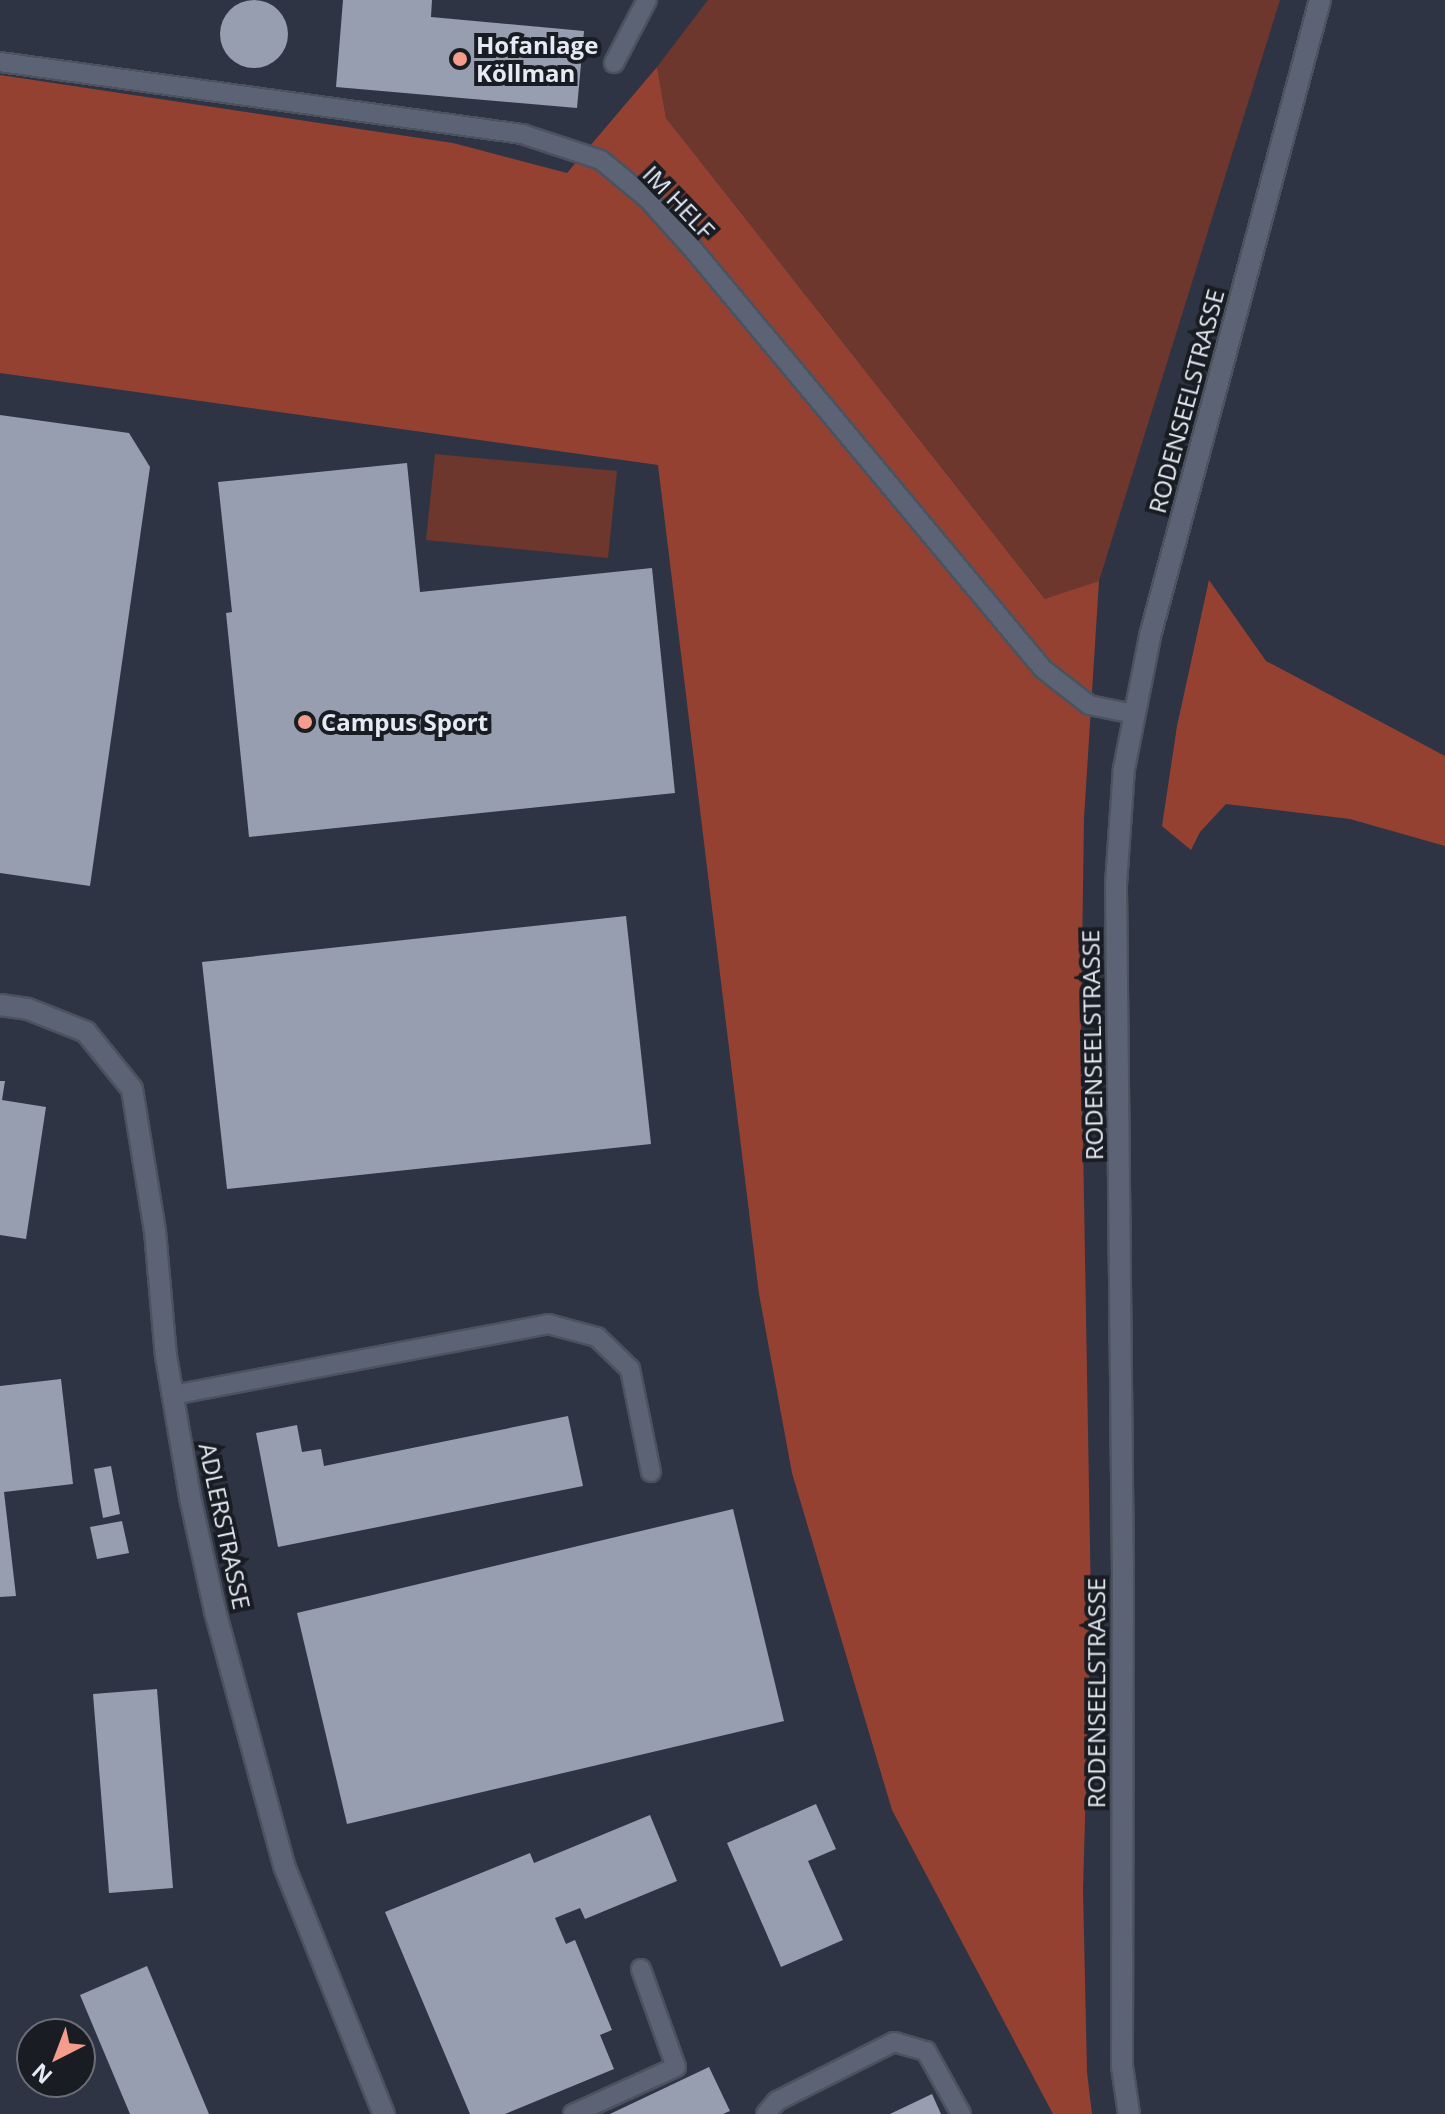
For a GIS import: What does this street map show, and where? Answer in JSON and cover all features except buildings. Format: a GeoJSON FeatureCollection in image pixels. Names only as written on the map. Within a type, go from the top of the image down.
{"type":"FeatureCollection","features":[{"type":"Feature","properties":{"kind":"main road","name":"RODENSEELSTRASSE"},"geometry":{"type":"LineString","coordinates":[[1129,2114],[1122,2066],[1123,1578],[1116,885],[1124,769],[1154,621],[1320,0]]}},
{"type":"Feature","properties":{"kind":"main road","name":"ADLERSTRASSE"},"geometry":{"type":"LineString","coordinates":[[0,1005],[28,1009],[86,1032],[132,1089],[155,1231],[173,1395],[190,1497],[215,1611],[285,1868],[384,2114]]}},
{"type":"Feature","properties":{"kind":"lane"},"geometry":{"type":"LineString","coordinates":[[614,63],[647,0]]}},
{"type":"Feature","properties":{"kind":"lane","name":"IM HELF"},"geometry":{"type":"LineString","coordinates":[[0,62],[522,134],[601,160],[648,199],[692,248],[1043,669],[1089,705],[1134,714]]}},
{"type":"Feature","properties":{"kind":"lane"},"geometry":{"type":"LineString","coordinates":[[173,1395],[548,1324],[597,1337],[630,1369],[651,1472]]}},
{"type":"Feature","properties":{"kind":"lane"},"geometry":{"type":"LineString","coordinates":[[573,2114],[676,2067],[641,1969]]}},
{"type":"Feature","properties":{"kind":"lane"},"geometry":{"type":"LineString","coordinates":[[766,2114],[777,2101],[894,2042],[926,2051],[961,2114]]}},
{"type":"Feature","properties":{"kind":"shaded area"},"geometry":{"type":"Polygon","coordinates":[[[708,0],[1280,0],[1099,581],[1046,600],[666,118],[657,67],[708,0]]]}},
{"type":"Feature","properties":{"kind":"shaded area"},"geometry":{"type":"Polygon","coordinates":[[[657,67],[666,118],[1045,599],[1099,581],[1084,818],[1081,1024],[1091,1606],[1083,1890],[1087,2072],[1092,2114],[1053,2114],[892,1810],[792,1473],[759,1294],[658,465],[0,373],[0,75],[453,143],[567,173],[657,67]]]}},
{"type":"Feature","properties":{"kind":"shaded area"},"geometry":{"type":"Polygon","coordinates":[[[435,454],[617,471],[608,558],[426,540],[435,454]]]}},
{"type":"Feature","properties":{"kind":"shaded area"},"geometry":{"type":"Polygon","coordinates":[[[1209,580],[1266,661],[1445,756],[1445,846],[1350,819],[1226,804],[1200,832],[1191,850],[1162,826],[1177,726],[1209,580]]]}},
{"type":"Feature","properties":{"kind":"place","name":"Hofanlage Köllman"},"geometry":{"type":"Point","coordinates":[460,59]}},
{"type":"Feature","properties":{"kind":"place","name":"Campus Sport"},"geometry":{"type":"Point","coordinates":[305,722]}}]}
